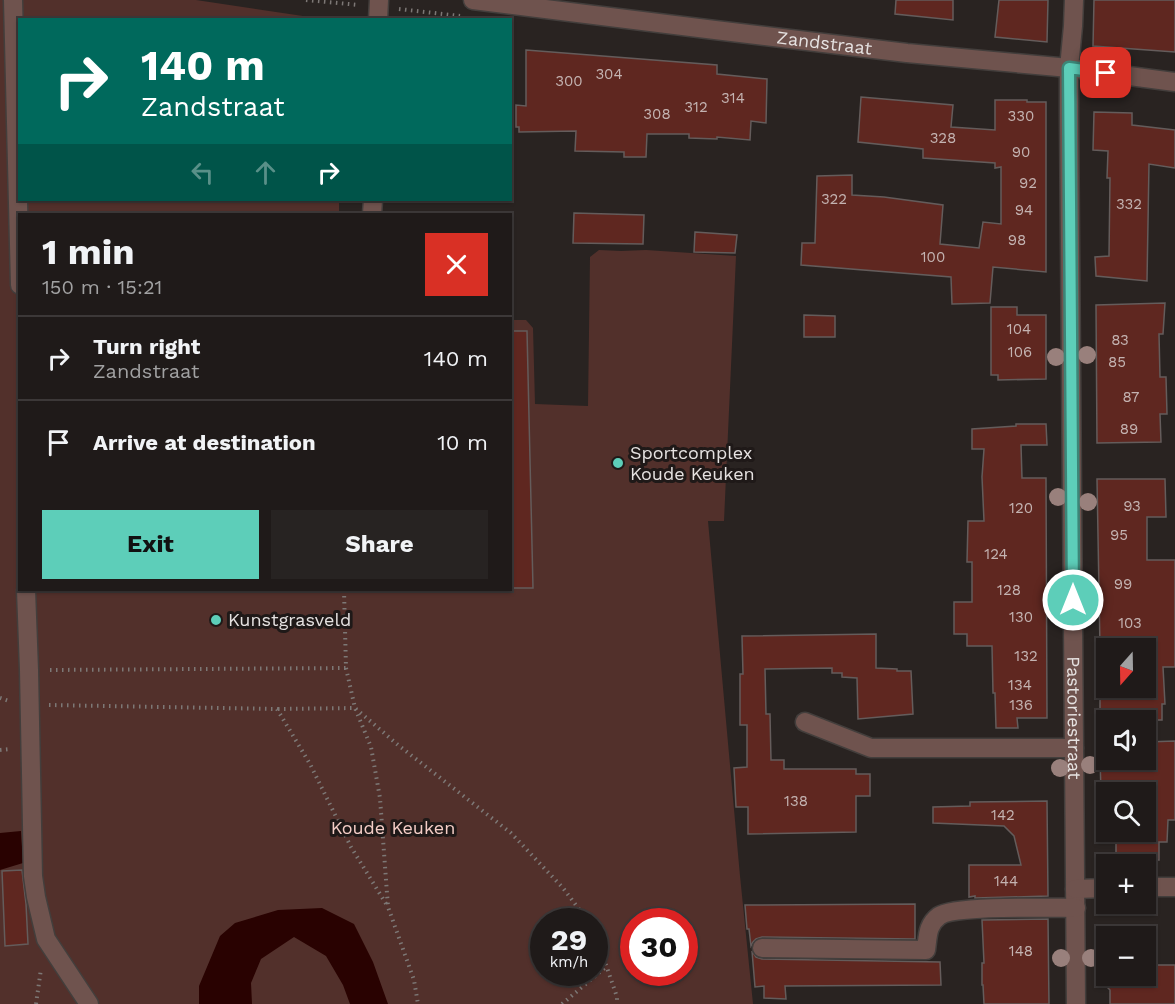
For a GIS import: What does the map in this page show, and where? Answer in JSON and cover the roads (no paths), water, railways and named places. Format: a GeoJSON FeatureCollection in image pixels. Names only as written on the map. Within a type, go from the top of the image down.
{"type":"FeatureCollection","features":[{"type":"Feature","properties":{"kind":"street"},"geometry":{"type":"LineString","coordinates":[[13,0],[18,213]]}},
{"type":"Feature","properties":{"kind":"street"},"geometry":{"type":"LineString","coordinates":[[378,18],[379,0]]}},
{"type":"Feature","properties":{"kind":"street","name":"Zandstraat"},"geometry":{"type":"LineString","coordinates":[[473,0],[907,53],[1069,68],[1175,82]]}},
{"type":"Feature","properties":{"kind":"street","name":"Pastoriestraat"},"geometry":{"type":"LineString","coordinates":[[1074,0],[1069,68],[1076,1004]]}},
{"type":"Feature","properties":{"kind":"street"},"geometry":{"type":"LineString","coordinates":[[26,591],[33,876],[36,897],[46,939],[89,1004]]}},
{"type":"Feature","properties":{"kind":"street"},"geometry":{"type":"LineString","coordinates":[[804,722],[871,748],[1074,748]]}},
{"type":"Feature","properties":{"kind":"street"},"geometry":{"type":"LineString","coordinates":[[1156,887],[1175,887]]}},
{"type":"Feature","properties":{"kind":"street"},"geometry":{"type":"LineString","coordinates":[[1075,889],[1096,888]]}},
{"type":"Feature","properties":{"kind":"street"},"geometry":{"type":"LineString","coordinates":[[762,948],[926,950],[930,926],[941,914],[976,909],[1076,908]]}},
{"type":"Feature","properties":{"kind":"place","name":"Sportcomplex Koude Keuken"},"geometry":{"type":"Point","coordinates":[618,463]}},
{"type":"Feature","properties":{"kind":"place","name":"Kunstgrasveld"},"geometry":{"type":"Point","coordinates":[216,620]}},
{"type":"Feature","properties":{"kind":"park label","name":"Koude Keuken"},"geometry":{"type":"Point","coordinates":[393,828]}}]}
